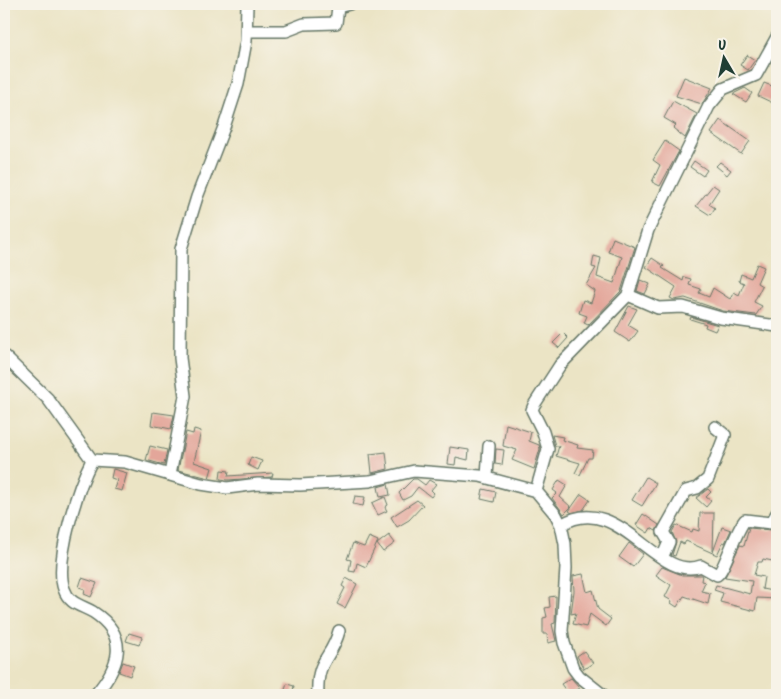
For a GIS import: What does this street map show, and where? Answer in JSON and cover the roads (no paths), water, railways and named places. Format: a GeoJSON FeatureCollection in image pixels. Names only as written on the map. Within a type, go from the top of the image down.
{"type":"FeatureCollection","features":[{"type":"Feature","properties":{"kind":"street"},"geometry":{"type":"LineString","coordinates":[[170,474],[185,396],[180,358],[182,242],[232,104],[244,58],[247,31],[246,4]]}},
{"type":"Feature","properties":{"kind":"street"},"geometry":{"type":"LineString","coordinates":[[247,31],[286,31],[304,24],[336,23],[338,7],[349,4]]}},
{"type":"Feature","properties":{"kind":"street"},"geometry":{"type":"LineString","coordinates":[[536,491],[548,449],[543,432],[532,410],[534,405],[560,365],[628,296],[648,230],[709,106],[723,90],[756,75],[777,37]]}},
{"type":"Feature","properties":{"kind":"street"},"geometry":{"type":"LineString","coordinates":[[628,296],[658,308],[683,307],[721,318],[777,326]]}},
{"type":"Feature","properties":{"kind":"street"},"geometry":{"type":"LineString","coordinates":[[4,356],[48,398],[92,460]]}},
{"type":"Feature","properties":{"kind":"street"},"geometry":{"type":"LineString","coordinates":[[662,558],[669,542],[663,532],[680,500],[686,491],[697,488],[708,479],[725,435],[715,427]]}},
{"type":"Feature","properties":{"kind":"street"},"geometry":{"type":"LineString","coordinates":[[487,477],[489,446]]}},
{"type":"Feature","properties":{"kind":"street"},"geometry":{"type":"LineString","coordinates":[[92,460],[125,462],[200,484],[233,488],[258,484],[300,485],[370,481],[407,471],[487,477],[536,491],[561,525],[566,568],[562,631],[564,643],[573,668],[579,676],[603,695]]}},
{"type":"Feature","properties":{"kind":"street"},"geometry":{"type":"LineString","coordinates":[[92,460],[76,496],[66,544],[62,580],[64,590],[73,603],[102,619],[117,637],[117,652],[110,675],[95,695]]}},
{"type":"Feature","properties":{"kind":"street"},"geometry":{"type":"LineString","coordinates":[[561,525],[570,519],[600,517],[662,558],[688,570],[701,566],[719,575],[738,528],[745,520],[771,523],[777,513]]}},
{"type":"Feature","properties":{"kind":"street"},"geometry":{"type":"LineString","coordinates":[[318,695],[317,680],[320,668],[339,631]]}}]}
